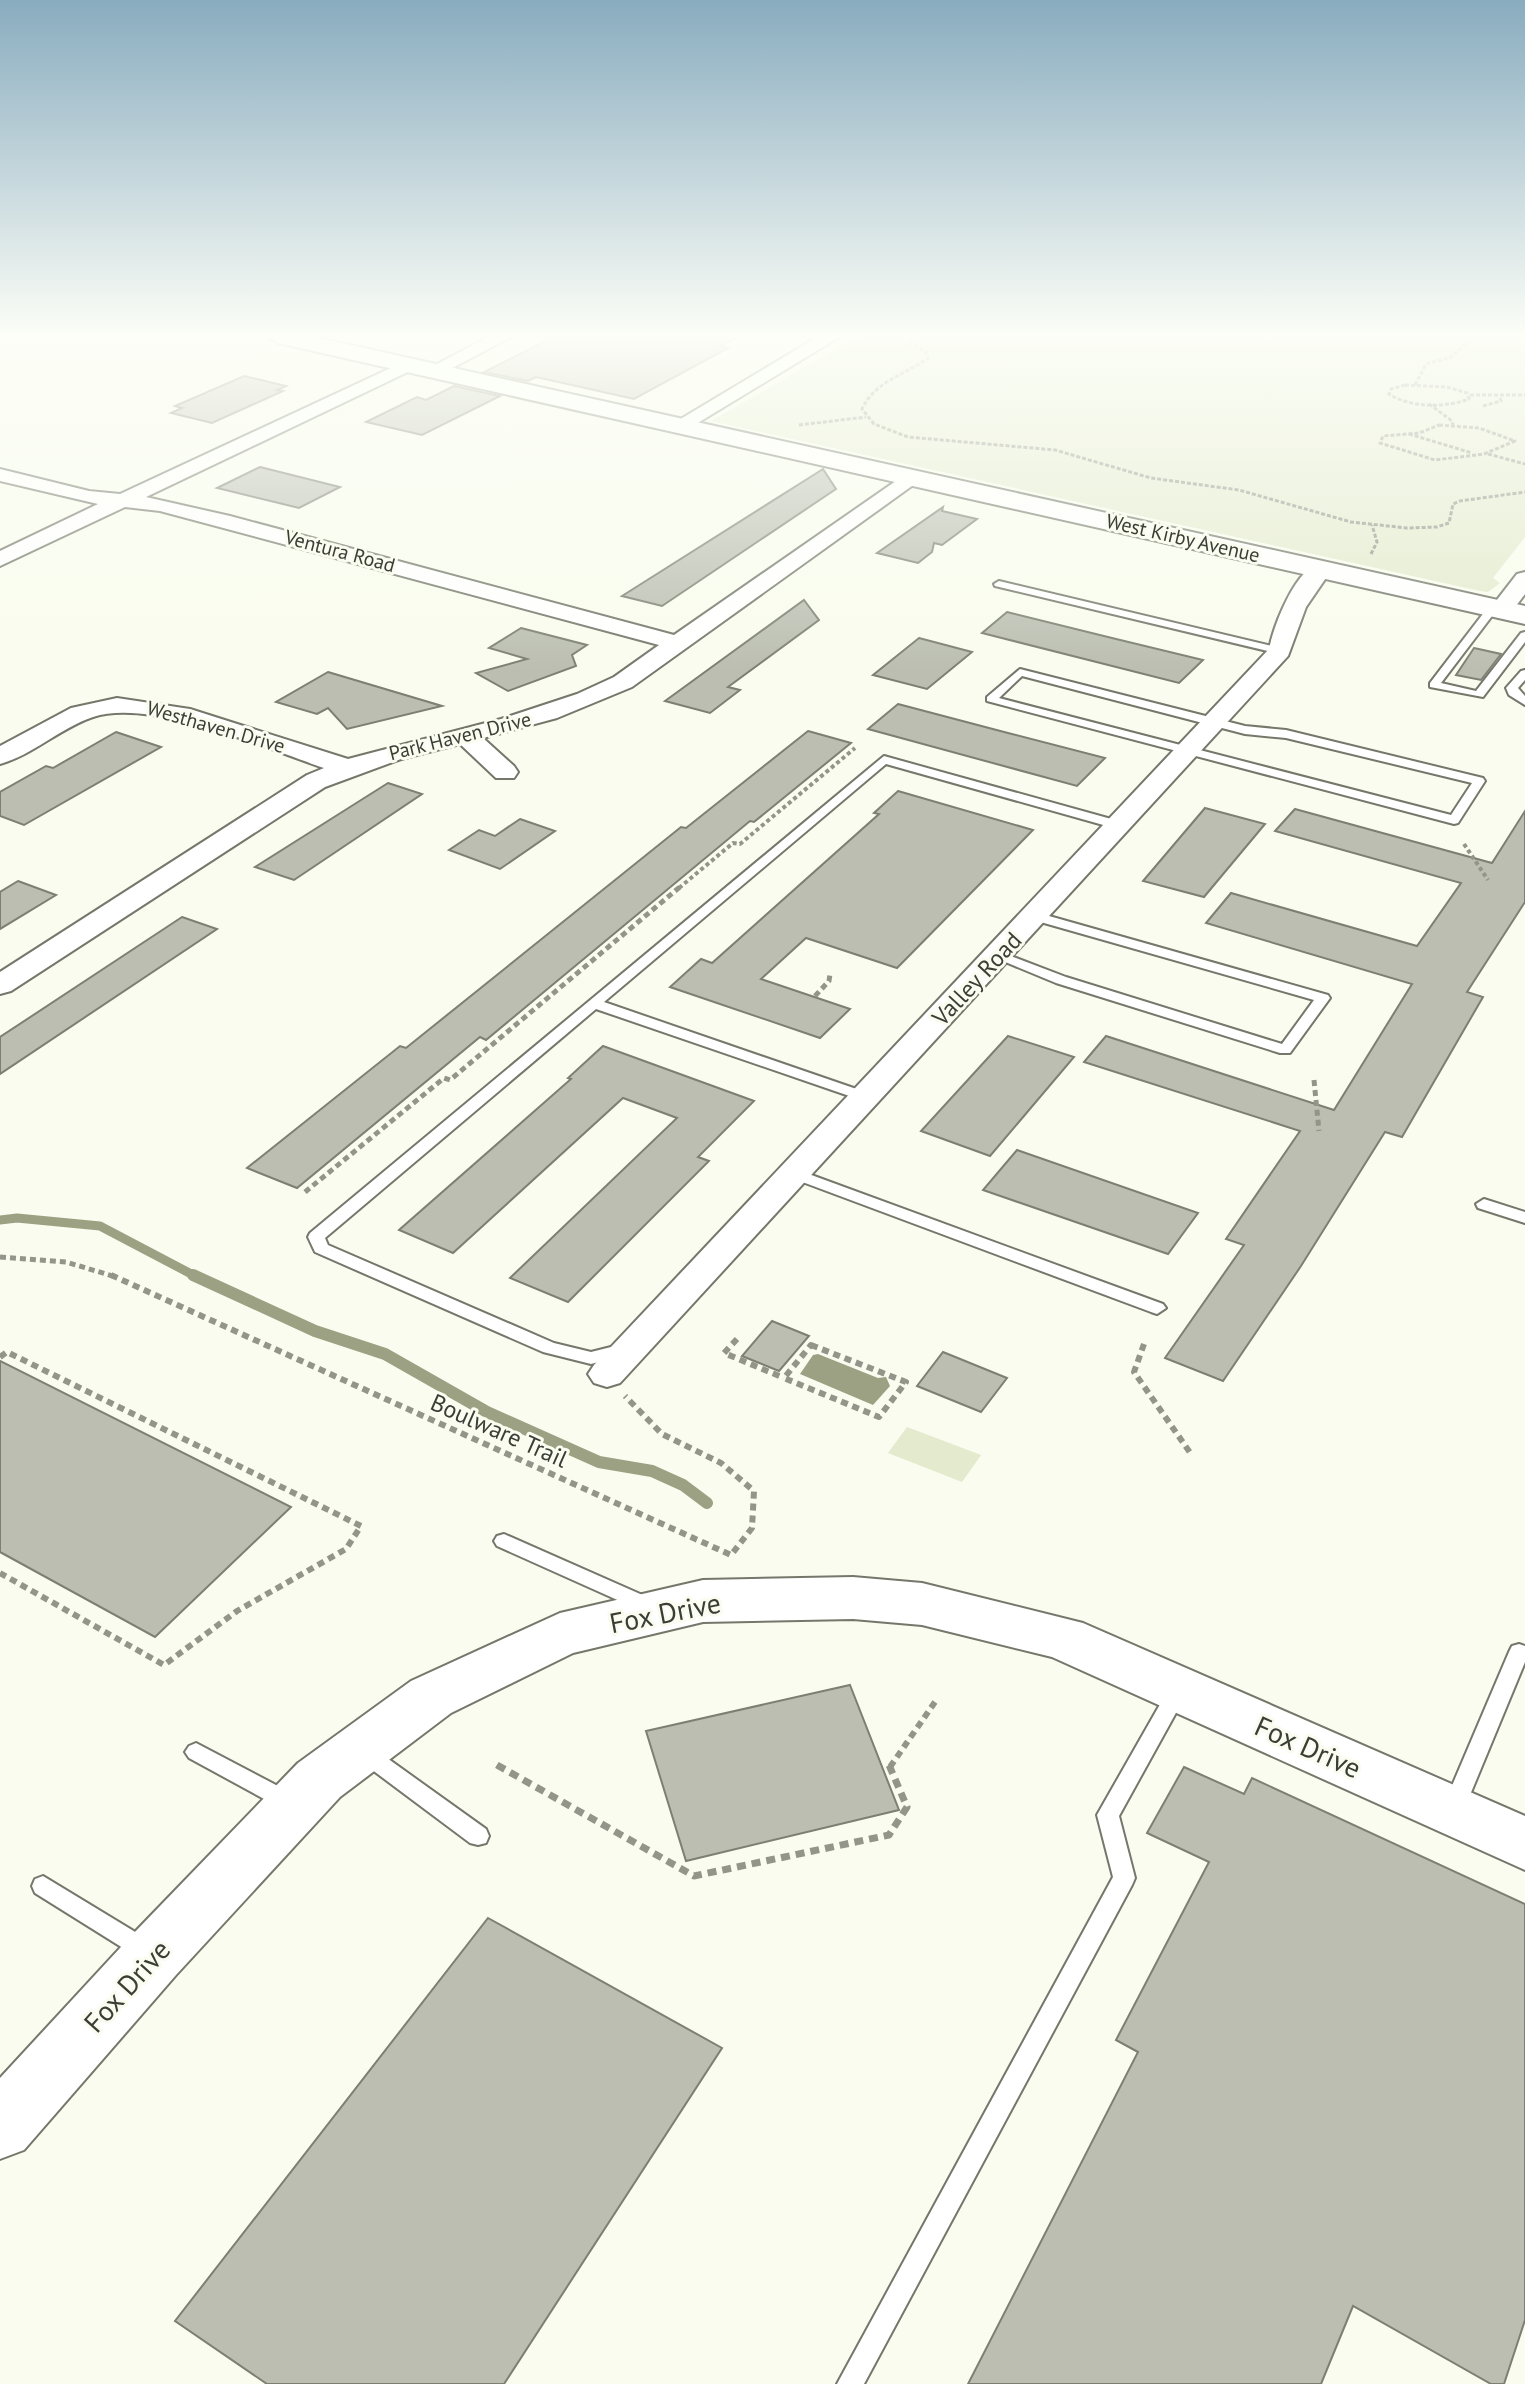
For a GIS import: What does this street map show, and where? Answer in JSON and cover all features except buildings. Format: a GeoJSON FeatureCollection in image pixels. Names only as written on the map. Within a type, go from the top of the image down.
{"type":"FeatureCollection","features":[{"type":"Feature","properties":{"kind":"main road","name":"West Kirby Avenue"},"geometry":{"type":"LineString","coordinates":[[775,447],[1506,611]]}},
{"type":"Feature","properties":{"kind":"main road","name":"Fox Drive"},"geometry":{"type":"LineString","coordinates":[[0,2127],[154,1955],[319,1780],[431,1697],[509,1658],[560,1635],[659,1610],[718,1601],[853,1598],[922,1604],[1064,1638],[1525,1844]]}},
{"type":"Feature","properties":{"kind":"street"},"geometry":{"type":"LineString","coordinates":[[0,559],[11,549],[123,501],[236,447]]}},
{"type":"Feature","properties":{"kind":"street","name":"Ventura Road"},"geometry":{"type":"LineString","coordinates":[[0,475],[53,490],[160,505],[223,520],[677,643]]}},
{"type":"Feature","properties":{"kind":"street","name":"Park Haven Drive"},"geometry":{"type":"LineString","coordinates":[[0,985],[316,781],[373,758],[532,719],[607,690],[913,478]]}},
{"type":"Feature","properties":{"kind":"street","name":"Valley Road"},"geometry":{"type":"LineString","coordinates":[[607,1374],[1280,651],[1295,600],[1321,569]]}},
{"type":"Feature","properties":{"kind":"street"},"geometry":{"type":"LineString","coordinates":[[1506,611],[1525,579]]}},
{"type":"Feature","properties":{"kind":"street","name":"Westhaven Drive"},"geometry":{"type":"LineString","coordinates":[[0,756],[73,716],[93,708],[127,704],[146,705],[199,720],[346,767]]}},
{"type":"Feature","properties":{"kind":"street"},"geometry":{"type":"LineString","coordinates":[[466,736],[505,772]]}},
{"type":"Feature","properties":{"kind":"lane"},"geometry":{"type":"LineString","coordinates":[[999,584],[1280,651]]}},
{"type":"Feature","properties":{"kind":"lane"},"geometry":{"type":"LineString","coordinates":[[1506,611],[1434,685],[1479,695],[1525,635]]}},
{"type":"Feature","properties":{"kind":"lane"},"geometry":{"type":"LineString","coordinates":[[1020,672],[1245,730],[1286,734],[1479,781],[1454,820],[1188,751],[991,699],[1020,672]]}},
{"type":"Feature","properties":{"kind":"lane"},"geometry":{"type":"LineString","coordinates":[[1525,673],[1512,688],[1513,693],[1525,702]]}},
{"type":"Feature","properties":{"kind":"lane"},"geometry":{"type":"LineString","coordinates":[[628,1349],[591,1358],[549,1348],[321,1248],[316,1237],[884,760],[1118,825]]}},
{"type":"Feature","properties":{"kind":"lane"},"geometry":{"type":"LineString","coordinates":[[998,956],[1061,980],[1285,1050],[1323,998],[1035,916]]}},
{"type":"Feature","properties":{"kind":"lane"},"geometry":{"type":"LineString","coordinates":[[596,1004],[866,1097]]}},
{"type":"Feature","properties":{"kind":"lane"},"geometry":{"type":"LineString","coordinates":[[795,1174],[1157,1308]]}},
{"type":"Feature","properties":{"kind":"lane"},"geometry":{"type":"LineString","coordinates":[[1484,1204],[1525,1218]]}},
{"type":"Feature","properties":{"kind":"lane"},"geometry":{"type":"LineString","coordinates":[[504,1541],[659,1610]]}},
{"type":"Feature","properties":{"kind":"lane"},"geometry":{"type":"LineString","coordinates":[[1452,1812],[1519,1652],[1525,1654]]}},
{"type":"Feature","properties":{"kind":"lane"},"geometry":{"type":"LineString","coordinates":[[850,2384],[1124,1878],[1108,1815],[1179,1689]]}},
{"type":"Feature","properties":{"kind":"lane"},"geometry":{"type":"LineString","coordinates":[[360,1749],[478,1836]]}},
{"type":"Feature","properties":{"kind":"lane"},"geometry":{"type":"LineString","coordinates":[[196,1752],[295,1805]]}},
{"type":"Feature","properties":{"kind":"lane"},"geometry":{"type":"LineString","coordinates":[[43,1886],[154,1955]]}},
{"type":"Feature","properties":{"kind":"path"},"geometry":{"type":"LineString","coordinates":[[1024,447],[1055,450],[1151,478],[1239,490],[1319,515],[1372,525],[1437,527],[1449,523],[1453,504],[1460,501],[1525,492]]}},
{"type":"Feature","properties":{"kind":"path"},"geometry":{"type":"LineString","coordinates":[[1394,447],[1432,460],[1487,453],[1525,464]]}},
{"type":"Feature","properties":{"kind":"path"},"geometry":{"type":"LineString","coordinates":[[1453,447],[1475,454]]}},
{"type":"Feature","properties":{"kind":"path"},"geometry":{"type":"LineString","coordinates":[[1487,453],[1495,447]]}},
{"type":"Feature","properties":{"kind":"path"},"geometry":{"type":"LineString","coordinates":[[1363,562],[1376,547],[1372,525]]}},
{"type":"Feature","properties":{"kind":"path"},"geometry":{"type":"LineString","coordinates":[[305,1192],[444,1078],[450,1080],[733,843],[740,844],[855,748]]}},
{"type":"Feature","properties":{"kind":"path"},"geometry":{"type":"LineString","coordinates":[[1464,844],[1488,880]]}},
{"type":"Feature","properties":{"kind":"path"},"geometry":{"type":"LineString","coordinates":[[815,996],[829,981],[830,974]]}},
{"type":"Feature","properties":{"kind":"path"},"geometry":{"type":"LineString","coordinates":[[1314,1080],[1319,1131]]}},
{"type":"Feature","properties":{"kind":"path","name":"Boulware Trail"},"geometry":{"type":"LineString","coordinates":[[0,1257],[66,1262],[101,1270],[731,1555],[752,1528],[754,1491],[721,1463],[662,1434],[620,1391],[622,1381],[607,1374]]}},
{"type":"Feature","properties":{"kind":"path"},"geometry":{"type":"LineString","coordinates":[[737,1339],[724,1353],[784,1378],[879,1417],[906,1382],[811,1345],[784,1378]]}},
{"type":"Feature","properties":{"kind":"path"},"geometry":{"type":"LineString","coordinates":[[1144,1344],[1134,1372],[1191,1454]]}},
{"type":"Feature","properties":{"kind":"path"},"geometry":{"type":"LineString","coordinates":[[0,1357],[7,1352],[361,1526],[346,1549],[237,1611],[164,1665],[0,1573]]}},
{"type":"Feature","properties":{"kind":"path"},"geometry":{"type":"LineString","coordinates":[[497,1765],[694,1876],[889,1835],[907,1807],[889,1765],[935,1702]]}},
{"type":"Feature","properties":{"kind":"shaded area"},"geometry":{"type":"Polygon","coordinates":[[[830,447],[1525,447],[1525,537],[1493,578],[1500,583],[1488,592],[830,447]]]}},
{"type":"Feature","properties":{"kind":"shaded area"},"geometry":{"type":"Polygon","coordinates":[[[818,1354],[878,1378],[886,1377],[890,1386],[873,1405],[800,1374],[813,1355],[818,1354]]]}},
{"type":"Feature","properties":{"kind":"shaded area"},"geometry":{"type":"Polygon","coordinates":[[[907,1427],[981,1455],[962,1482],[888,1453],[907,1427]]]}},
{"type":"Feature","properties":{"kind":"waterway"},"geometry":{"type":"LineString","coordinates":[[0,1220],[17,1218],[100,1226],[195,1276]]}},
{"type":"Feature","properties":{"kind":"waterway"},"geometry":{"type":"LineString","coordinates":[[195,1276],[315,1331],[385,1354],[487,1412],[599,1462],[652,1471],[683,1485],[707,1503]]}}]}
